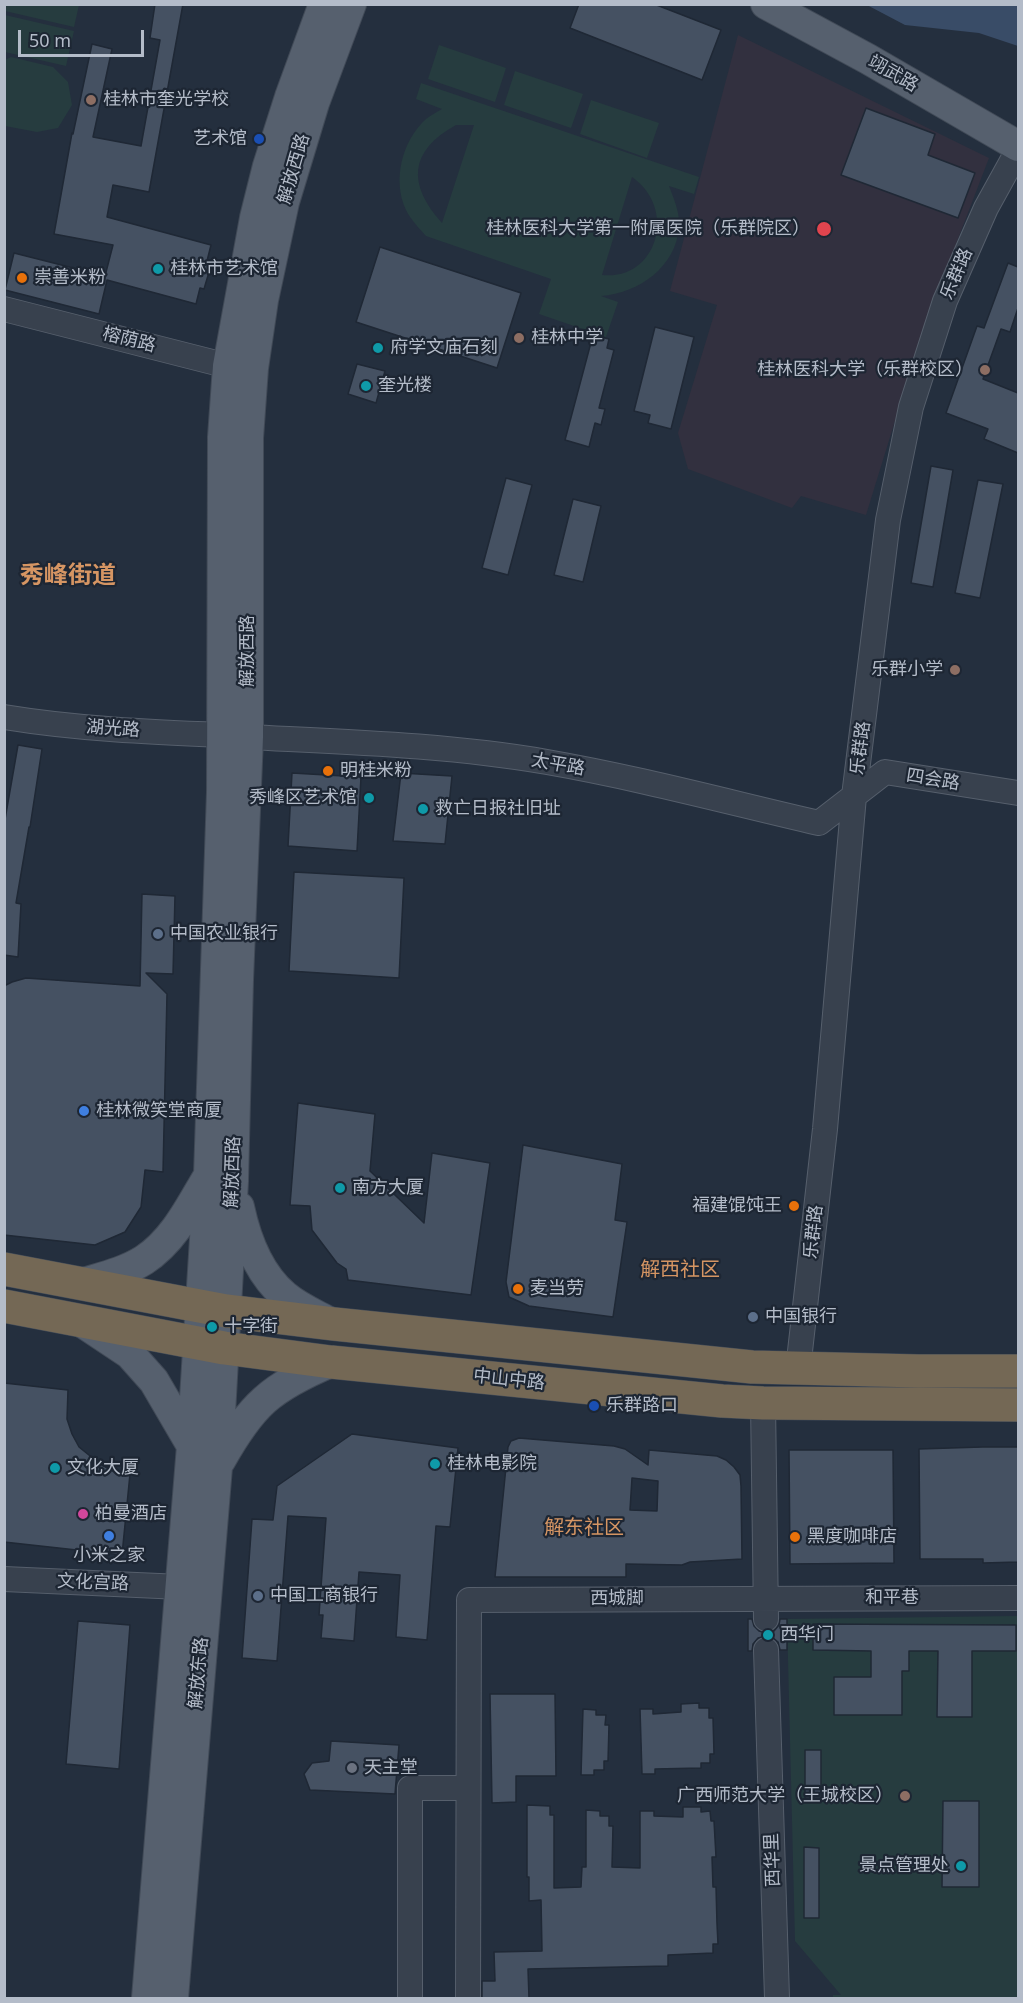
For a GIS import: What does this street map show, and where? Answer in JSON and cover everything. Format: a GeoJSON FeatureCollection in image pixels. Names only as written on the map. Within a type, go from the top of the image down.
{"type":"FeatureCollection","features":[{"type":"Feature","properties":{"kind":"highway"},"geometry":{"type":"LineString","coordinates":[[4,1269],[83,1283]]}},
{"type":"Feature","properties":{"kind":"highway","name":"中山中路"},"geometry":{"type":"LineString","coordinates":[[83,1283],[214,1308],[334,1324],[752,1367],[1018,1371]]}},
{"type":"Feature","properties":{"kind":"highway","name":"中山中路"},"geometry":{"type":"LineString","coordinates":[[4,1306],[212,1346],[331,1362],[722,1401],[1018,1405]]}},
{"type":"Feature","properties":{"kind":"main road","name":"解放西路"},"geometry":{"type":"LineString","coordinates":[[241,367],[255,218],[268,166],[290,96],[324,4]]}},
{"type":"Feature","properties":{"kind":"main road","name":"解放西路"},"geometry":{"type":"LineString","coordinates":[[212,1346],[221,1178],[235,736],[223,437],[241,367],[263,300],[284,202],[314,103],[351,4]]}},
{"type":"Feature","properties":{"kind":"main road","name":"翊武路"},"geometry":{"type":"LineString","coordinates":[[766,4],[868,59],[1018,148]]}},
{"type":"Feature","properties":{"kind":"main road"},"geometry":{"type":"LineString","coordinates":[[83,1283],[143,1261],[163,1245],[184,1217],[221,1178],[266,1276],[285,1297],[334,1324]]}},
{"type":"Feature","properties":{"kind":"main road"},"geometry":{"type":"LineString","coordinates":[[77,1319],[130,1354],[154,1381],[192,1446]]}},
{"type":"Feature","properties":{"kind":"main road","name":"解放东路"},"geometry":{"type":"LineString","coordinates":[[147,1998],[192,1446],[212,1346]]}},
{"type":"Feature","properties":{"kind":"main road","name":"解放东路"},"geometry":{"type":"LineString","coordinates":[[173,1998],[217,1467],[212,1346]]}},
{"type":"Feature","properties":{"kind":"main road"},"geometry":{"type":"LineString","coordinates":[[217,1467],[233,1438],[253,1410],[268,1396],[299,1376],[331,1362]]}},
{"type":"Feature","properties":{"kind":"street","name":"乐群路"},"geometry":{"type":"LineString","coordinates":[[798,1369],[825,1129],[854,796],[888,520],[911,406],[945,301],[986,207],[1018,148]]}},
{"type":"Feature","properties":{"kind":"street","name":"榕荫路"},"geometry":{"type":"LineString","coordinates":[[4,309],[241,367]]}},
{"type":"Feature","properties":{"kind":"street","name":"湖光路"},"geometry":{"type":"LineString","coordinates":[[4,717],[123,731],[235,736]]}},
{"type":"Feature","properties":{"kind":"street","name":"太平路"},"geometry":{"type":"LineString","coordinates":[[235,736],[398,746],[545,761],[628,777],[819,823],[854,796]]}},
{"type":"Feature","properties":{"kind":"street","name":"四会路"},"geometry":{"type":"LineString","coordinates":[[854,796],[885,772],[1018,794]]}},
{"type":"Feature","properties":{"kind":"street"},"geometry":{"type":"LineString","coordinates":[[763,1403],[765,1609]]}},
{"type":"Feature","properties":{"kind":"street","name":"文化宫路"},"geometry":{"type":"LineString","coordinates":[[4,1579],[181,1587]]}},
{"type":"Feature","properties":{"kind":"street","name":"和平巷"},"geometry":{"type":"LineString","coordinates":[[765,1609],[1018,1598]]}},
{"type":"Feature","properties":{"kind":"street","name":"西城脚"},"geometry":{"type":"LineString","coordinates":[[468,1788],[469,1600],[765,1609]]}},
{"type":"Feature","properties":{"kind":"street","name":"西华里"},"geometry":{"type":"LineString","coordinates":[[766,1650],[777,1998]]}},
{"type":"Feature","properties":{"kind":"street"},"geometry":{"type":"LineString","coordinates":[[410,1998],[410,1788],[468,1788],[468,1998]]}},
{"type":"Feature","properties":{"kind":"shaded area","name":"桂林医科大学第一附属医院（乐群院区）"},"geometry":{"type":"Polygon","coordinates":[[[738,35],[989,158],[923,330],[866,515],[801,496],[792,508],[688,469],[678,433],[717,305],[670,291],[738,35]]]}},
{"type":"Feature","properties":{"kind":"green space"},"geometry":{"type":"Polygon","coordinates":[[[5,4],[79,5],[74,27],[5,11],[5,4]]]}},
{"type":"Feature","properties":{"kind":"green space"},"geometry":{"type":"Polygon","coordinates":[[[5,15],[74,31],[66,66],[5,52],[5,15]]]}},
{"type":"Feature","properties":{"kind":"green space"},"geometry":{"type":"Polygon","coordinates":[[[439,45],[506,68],[495,102],[428,79],[439,45]]]}},
{"type":"Feature","properties":{"kind":"green space"},"geometry":{"type":"Polygon","coordinates":[[[11,57],[53,67],[68,82],[72,105],[58,128],[37,132],[5,126],[5,60],[11,57]]]}},
{"type":"Feature","properties":{"kind":"green space"},"geometry":{"type":"Polygon","coordinates":[[[515,71],[583,94],[571,128],[504,105],[515,71]]]}},
{"type":"Feature","properties":{"kind":"green space"},"geometry":{"type":"Polygon","coordinates":[[[421,83],[699,177],[694,194],[669,186],[678,211],[679,227],[671,254],[663,266],[629,290],[601,296],[618,302],[606,337],[539,314],[551,279],[426,236],[415,224],[402,198],[400,174],[402,162],[405,150],[418,128],[426,119],[442,109],[416,99],[421,83]],[[456,125],[440,135],[429,146],[418,169],[423,195],[442,223],[474,125],[456,125]],[[632,177],[602,275],[621,274],[636,267],[648,255],[655,240],[657,224],[654,207],[646,191],[632,177]]]}},
{"type":"Feature","properties":{"kind":"green space"},"geometry":{"type":"Polygon","coordinates":[[[591,100],[659,123],[647,158],[580,134],[591,100]]]}},
{"type":"Feature","properties":{"kind":"green space","name":"广西师范大学（王城校区）"},"geometry":{"type":"Polygon","coordinates":[[[1018,1616],[1018,1998],[833,1998],[833,1995],[841,1995],[795,1941],[787,1619],[1018,1616]]]}},
{"type":"Feature","properties":{"kind":"water"},"geometry":{"type":"Polygon","coordinates":[[[867,5],[1018,5],[1018,46],[979,33],[905,25],[867,5]]]}},
{"type":"Feature","properties":{"kind":"building"},"geometry":{"type":"Polygon","coordinates":[[[155,4],[183,4],[149,192],[113,185],[107,217],[211,245],[207,261],[212,262],[204,289],[200,288],[196,304],[107,280],[99,314],[5,290],[14,253],[105,276],[113,245],[54,234],[72,133],[92,44],[112,49],[93,137],[141,146],[160,40],[150,38],[155,4]]]}},
{"type":"Feature","properties":{"kind":"building"},"geometry":{"type":"Polygon","coordinates":[[[579,4],[654,4],[721,30],[702,80],[570,28],[579,4]]]}},
{"type":"Feature","properties":{"kind":"building"},"geometry":{"type":"Polygon","coordinates":[[[866,108],[935,134],[928,155],[975,173],[958,218],[841,175],[866,108]]]}},
{"type":"Feature","properties":{"kind":"building"},"geometry":{"type":"Polygon","coordinates":[[[380,247],[521,293],[497,368],[356,322],[380,247]]]}},
{"type":"Feature","properties":{"kind":"building"},"geometry":{"type":"Polygon","coordinates":[[[1008,263],[1018,267],[1018,308],[1010,332],[1001,329],[983,379],[1018,393],[1018,453],[984,439],[988,429],[946,413],[977,326],[984,328],[1008,263]]]}},
{"type":"Feature","properties":{"kind":"building"},"geometry":{"type":"Polygon","coordinates":[[[655,327],[694,337],[671,429],[648,423],[650,415],[634,411],[655,327]]]}},
{"type":"Feature","properties":{"kind":"building"},"geometry":{"type":"Polygon","coordinates":[[[593,335],[609,339],[607,348],[614,350],[599,408],[605,409],[601,425],[595,423],[589,447],[565,440],[593,335]]]}},
{"type":"Feature","properties":{"kind":"building","name":"奎光楼"},"geometry":{"type":"Polygon","coordinates":[[[357,364],[385,371],[376,403],[348,394],[357,364]]]}},
{"type":"Feature","properties":{"kind":"building"},"geometry":{"type":"Polygon","coordinates":[[[931,466],[953,470],[933,587],[911,583],[931,466]]]}},
{"type":"Feature","properties":{"kind":"building"},"geometry":{"type":"Polygon","coordinates":[[[506,478],[532,485],[508,575],[482,568],[506,478]]]}},
{"type":"Feature","properties":{"kind":"building"},"geometry":{"type":"Polygon","coordinates":[[[978,480],[1003,484],[980,598],[955,593],[978,480]]]}},
{"type":"Feature","properties":{"kind":"building"},"geometry":{"type":"Polygon","coordinates":[[[573,499],[601,506],[583,582],[554,575],[573,499]]]}},
{"type":"Feature","properties":{"kind":"building"},"geometry":{"type":"Polygon","coordinates":[[[18,745],[42,749],[16,903],[21,904],[18,957],[4,955],[4,825],[18,745]]]}},
{"type":"Feature","properties":{"kind":"building"},"geometry":{"type":"Polygon","coordinates":[[[292,773],[361,777],[357,851],[288,846],[292,773]]]}},
{"type":"Feature","properties":{"kind":"building","name":"救亡日报社旧址"},"geometry":{"type":"Polygon","coordinates":[[[401,773],[452,776],[445,844],[393,841],[401,773]]]}},
{"type":"Feature","properties":{"kind":"building"},"geometry":{"type":"Polygon","coordinates":[[[294,872],[404,878],[399,978],[289,971],[294,872]]]}},
{"type":"Feature","properties":{"kind":"building","name":"桂林微笑堂商厦"},"geometry":{"type":"Polygon","coordinates":[[[142,894],[175,896],[173,974],[146,973],[167,994],[163,1172],[145,1170],[141,1207],[125,1232],[95,1245],[4,1235],[4,986],[26,978],[140,986],[142,894]]]}},
{"type":"Feature","properties":{"kind":"building","name":"南方大厦"},"geometry":{"type":"Polygon","coordinates":[[[298,1103],[375,1114],[370,1171],[424,1223],[432,1153],[490,1163],[471,1295],[348,1280],[346,1269],[337,1263],[312,1230],[310,1206],[290,1205],[298,1103]]]}},
{"type":"Feature","properties":{"kind":"building"},"geometry":{"type":"Polygon","coordinates":[[[523,1145],[622,1164],[615,1220],[627,1222],[613,1317],[529,1306],[509,1297],[506,1282],[523,1145]]]}},
{"type":"Feature","properties":{"kind":"building","name":"文化大厦"},"geometry":{"type":"Polygon","coordinates":[[[4,1383],[68,1390],[67,1419],[79,1447],[113,1471],[130,1474],[122,1555],[4,1542],[4,1383]]]}},
{"type":"Feature","properties":{"kind":"building"},"geometry":{"type":"Polygon","coordinates":[[[352,1434],[458,1448],[450,1527],[436,1526],[427,1640],[396,1637],[400,1575],[359,1572],[354,1641],[321,1638],[323,1615],[319,1615],[326,1518],[288,1516],[277,1661],[242,1658],[252,1519],[273,1520],[277,1486],[352,1434]]]}},
{"type":"Feature","properties":{"kind":"building"},"geometry":{"type":"Polygon","coordinates":[[[519,1438],[614,1446],[625,1449],[648,1465],[649,1450],[717,1456],[726,1460],[740,1475],[742,1559],[690,1562],[682,1565],[626,1564],[626,1577],[495,1577],[508,1447],[511,1441],[519,1438]],[[632,1478],[630,1510],[657,1511],[658,1481],[632,1478]]]}},
{"type":"Feature","properties":{"kind":"building"},"geometry":{"type":"Polygon","coordinates":[[[1018,1447],[1018,1562],[983,1563],[983,1559],[920,1559],[919,1449],[1018,1447]]]}},
{"type":"Feature","properties":{"kind":"building"},"geometry":{"type":"Polygon","coordinates":[[[789,1450],[893,1450],[894,1563],[790,1564],[789,1450]]]}},
{"type":"Feature","properties":{"kind":"building"},"geometry":{"type":"Polygon","coordinates":[[[748,1619],[752,1619],[759,1631],[766,1633],[774,1631],[780,1619],[787,1619],[787,1650],[780,1650],[778,1642],[766,1636],[758,1638],[753,1644],[752,1651],[748,1651],[748,1619]]]}},
{"type":"Feature","properties":{"kind":"building"},"geometry":{"type":"Polygon","coordinates":[[[78,1621],[130,1625],[119,1769],[66,1764],[78,1621]]]}},
{"type":"Feature","properties":{"kind":"building"},"geometry":{"type":"Polygon","coordinates":[[[813,1624],[1016,1625],[1016,1651],[972,1651],[972,1717],[937,1717],[938,1651],[909,1651],[909,1671],[902,1671],[902,1715],[834,1715],[834,1677],[871,1677],[871,1651],[813,1650],[813,1624]]]}},
{"type":"Feature","properties":{"kind":"building"},"geometry":{"type":"Polygon","coordinates":[[[490,1694],[555,1694],[556,1776],[516,1776],[516,1802],[492,1803],[490,1694]]]}},
{"type":"Feature","properties":{"kind":"building"},"geometry":{"type":"Polygon","coordinates":[[[699,1703],[699,1708],[709,1708],[709,1718],[713,1718],[714,1754],[710,1754],[710,1763],[701,1763],[701,1768],[655,1769],[655,1774],[642,1774],[640,1709],[653,1709],[653,1714],[681,1712],[681,1704],[699,1703]]]}},
{"type":"Feature","properties":{"kind":"building"},"geometry":{"type":"Polygon","coordinates":[[[583,1709],[596,1710],[596,1715],[606,1715],[605,1725],[609,1725],[608,1761],[604,1761],[604,1770],[594,1770],[594,1775],[581,1775],[583,1709]]]}},
{"type":"Feature","properties":{"kind":"building","name":"天主堂"},"geometry":{"type":"Polygon","coordinates":[[[331,1741],[399,1745],[395,1794],[310,1790],[304,1774],[312,1763],[329,1761],[331,1741]]]}},
{"type":"Feature","properties":{"kind":"building"},"geometry":{"type":"Polygon","coordinates":[[[805,1750],[821,1750],[821,1798],[805,1798],[805,1750]]]}},
{"type":"Feature","properties":{"kind":"building","name":"景点管理处"},"geometry":{"type":"Polygon","coordinates":[[[943,1801],[979,1801],[979,1887],[942,1887],[943,1801]]]}},
{"type":"Feature","properties":{"kind":"building"},"geometry":{"type":"Polygon","coordinates":[[[527,1805],[550,1806],[550,1815],[554,1815],[554,1888],[581,1887],[582,1867],[586,1867],[586,1810],[600,1811],[600,1816],[609,1816],[609,1826],[613,1826],[612,1867],[640,1868],[640,1811],[654,1811],[654,1816],[683,1817],[683,1807],[701,1807],[701,1812],[710,1811],[711,1821],[714,1821],[716,1857],[712,1857],[713,1887],[716,1887],[718,1944],[713,1944],[713,1953],[668,1955],[668,1966],[528,1969],[529,1998],[482,1998],[482,1981],[495,1981],[494,1952],[542,1951],[541,1900],[529,1901],[527,1805]]]}},
{"type":"Feature","properties":{"kind":"building"},"geometry":{"type":"Polygon","coordinates":[[[804,1847],[819,1848],[819,1918],[804,1918],[804,1847]]]}},
{"type":"Feature","properties":{"kind":"place","name":"桂林市奎光学校"},"geometry":{"type":"Point","coordinates":[91,100]}},
{"type":"Feature","properties":{"kind":"place","name":"艺术馆"},"geometry":{"type":"Point","coordinates":[259,139]}},
{"type":"Feature","properties":{"kind":"place","name":"桂林医科大学第一附属医院（乐群院区）"},"geometry":{"type":"Point","coordinates":[824,229]}},
{"type":"Feature","properties":{"kind":"place","name":"桂林市艺术馆"},"geometry":{"type":"Point","coordinates":[158,269]}},
{"type":"Feature","properties":{"kind":"place","name":"崇善米粉"},"geometry":{"type":"Point","coordinates":[22,278]}},
{"type":"Feature","properties":{"kind":"place","name":"桂林中学"},"geometry":{"type":"Point","coordinates":[519,338]}},
{"type":"Feature","properties":{"kind":"place","name":"府学文庙石刻"},"geometry":{"type":"Point","coordinates":[378,348]}},
{"type":"Feature","properties":{"kind":"place","name":"桂林医科大学（乐群校区）"},"geometry":{"type":"Point","coordinates":[985,370]}},
{"type":"Feature","properties":{"kind":"place","name":"奎光楼"},"geometry":{"type":"Point","coordinates":[366,386]}},
{"type":"Feature","properties":{"kind":"place","name":"乐群小学"},"geometry":{"type":"Point","coordinates":[955,670]}},
{"type":"Feature","properties":{"kind":"place","name":"明桂米粉"},"geometry":{"type":"Point","coordinates":[328,771]}},
{"type":"Feature","properties":{"kind":"place","name":"秀峰区艺术馆"},"geometry":{"type":"Point","coordinates":[369,798]}},
{"type":"Feature","properties":{"kind":"place","name":"救亡日报社旧址"},"geometry":{"type":"Point","coordinates":[423,809]}},
{"type":"Feature","properties":{"kind":"place","name":"中国农业银行"},"geometry":{"type":"Point","coordinates":[158,934]}},
{"type":"Feature","properties":{"kind":"place","name":"桂林微笑堂商厦"},"geometry":{"type":"Point","coordinates":[84,1111]}},
{"type":"Feature","properties":{"kind":"place","name":"南方大厦"},"geometry":{"type":"Point","coordinates":[340,1188]}},
{"type":"Feature","properties":{"kind":"place","name":"福建馄饨王"},"geometry":{"type":"Point","coordinates":[794,1206]}},
{"type":"Feature","properties":{"kind":"place","name":"麦当劳"},"geometry":{"type":"Point","coordinates":[518,1289]}},
{"type":"Feature","properties":{"kind":"place","name":"中国银行"},"geometry":{"type":"Point","coordinates":[753,1317]}},
{"type":"Feature","properties":{"kind":"place","name":"十字街"},"geometry":{"type":"Point","coordinates":[212,1327]}},
{"type":"Feature","properties":{"kind":"place","name":"乐群路口"},"geometry":{"type":"Point","coordinates":[594,1406]}},
{"type":"Feature","properties":{"kind":"place","name":"桂林电影院"},"geometry":{"type":"Point","coordinates":[435,1464]}},
{"type":"Feature","properties":{"kind":"place","name":"文化大厦"},"geometry":{"type":"Point","coordinates":[55,1468]}},
{"type":"Feature","properties":{"kind":"place","name":"柏曼酒店"},"geometry":{"type":"Point","coordinates":[83,1514]}},
{"type":"Feature","properties":{"kind":"place","name":"小米之家"},"geometry":{"type":"Point","coordinates":[109,1536]}},
{"type":"Feature","properties":{"kind":"place","name":"黑度咖啡店"},"geometry":{"type":"Point","coordinates":[795,1537]}},
{"type":"Feature","properties":{"kind":"place","name":"中国工商银行"},"geometry":{"type":"Point","coordinates":[258,1596]}},
{"type":"Feature","properties":{"kind":"place","name":"西华门"},"geometry":{"type":"Point","coordinates":[768,1635]}},
{"type":"Feature","properties":{"kind":"place","name":"天主堂"},"geometry":{"type":"Point","coordinates":[352,1768]}},
{"type":"Feature","properties":{"kind":"place","name":"广西师范大学（王城校区）"},"geometry":{"type":"Point","coordinates":[905,1796]}},
{"type":"Feature","properties":{"kind":"place","name":"景点管理处"},"geometry":{"type":"Point","coordinates":[961,1866]}},
{"type":"Feature","properties":{"kind":"district","name":"秀峰街道"},"geometry":{"type":"Point","coordinates":[68,576]}},
{"type":"Feature","properties":{"kind":"district","name":"解西社区"},"geometry":{"type":"Point","coordinates":[680,1270]}},
{"type":"Feature","properties":{"kind":"district","name":"解东社区"},"geometry":{"type":"Point","coordinates":[584,1528]}}]}
